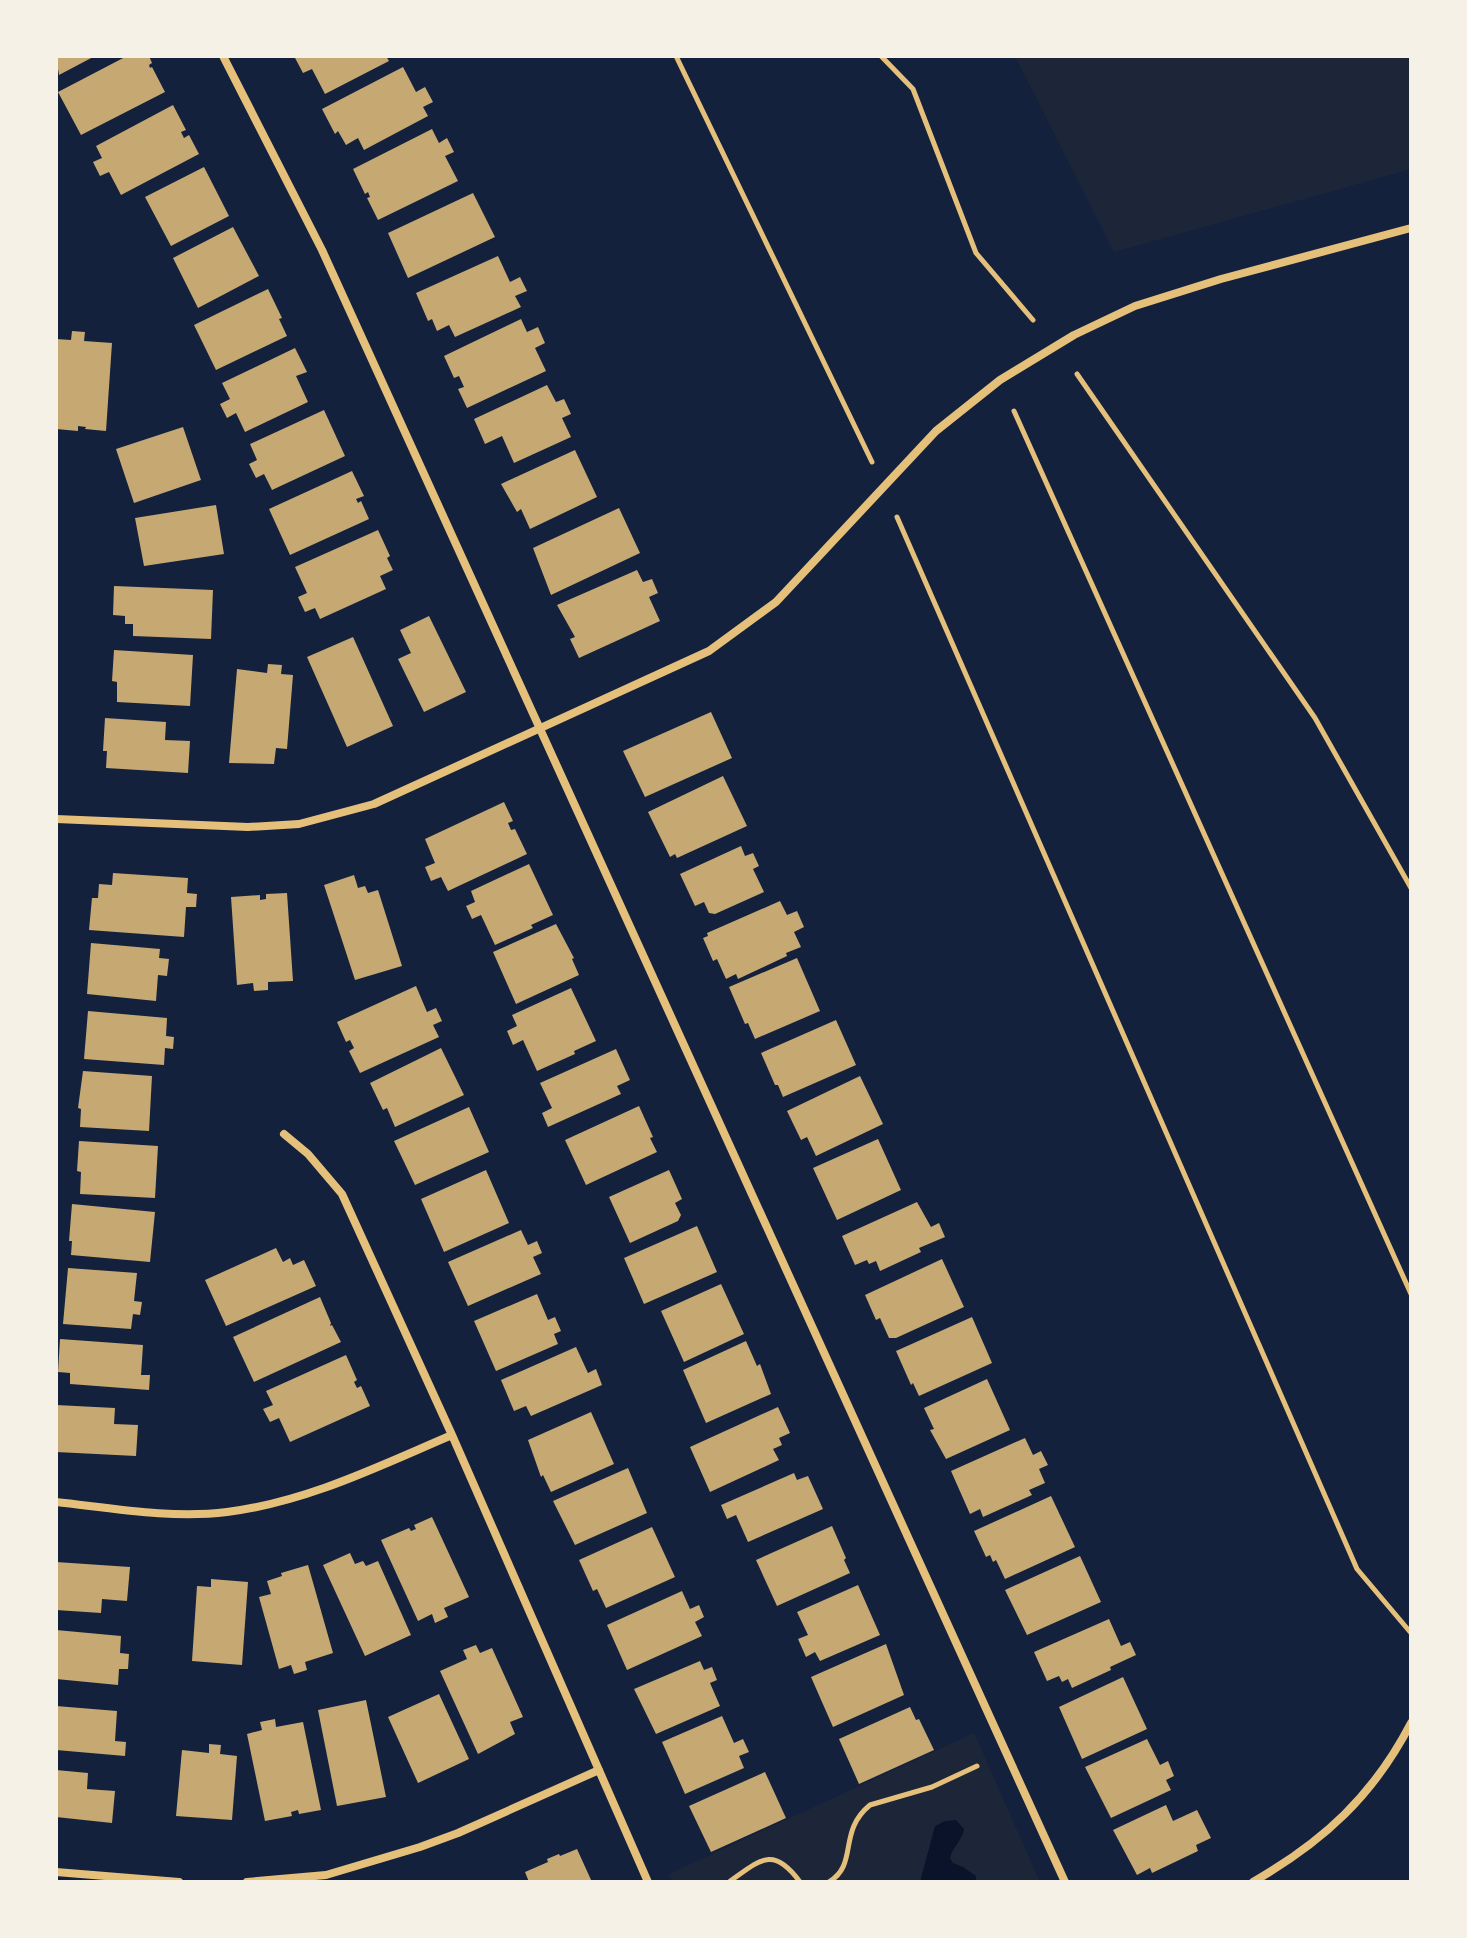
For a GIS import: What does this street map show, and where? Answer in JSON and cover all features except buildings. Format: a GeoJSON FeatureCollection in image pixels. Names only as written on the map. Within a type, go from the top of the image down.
{"type":"FeatureCollection","features":[{"type":"Feature","properties":{"kind":"street"},"geometry":{"type":"LineString","coordinates":[[223,56],[322,250],[1065,1882]]}},
{"type":"Feature","properties":{"kind":"street"},"geometry":{"type":"LineString","coordinates":[[56,819],[248,827],[299,824],[374,804],[709,651],[776,602],[805,574],[936,431],[974,398],[1055,345],[1135,306],[1221,279],[1411,228]]}},
{"type":"Feature","properties":{"kind":"street"},"geometry":{"type":"LineString","coordinates":[[284,1134],[308,1154],[342,1194],[452,1435],[648,1882]]}},
{"type":"Feature","properties":{"kind":"street"},"geometry":{"type":"LineString","coordinates":[[56,1502],[179,1514],[226,1512],[321,1491],[452,1435]]}},
{"type":"Feature","properties":{"kind":"street"},"geometry":{"type":"LineString","coordinates":[[1253,1882],[1323,1836],[1354,1807],[1379,1775],[1411,1723]]}},
{"type":"Feature","properties":{"kind":"street"},"geometry":{"type":"LineString","coordinates":[[247,1882],[326,1875],[420,1847],[599,1770]]}},
{"type":"Feature","properties":{"kind":"street"},"geometry":{"type":"LineString","coordinates":[[56,1872],[179,1882]]}},
{"type":"Feature","properties":{"kind":"path"},"geometry":{"type":"LineString","coordinates":[[676,56],[872,462]]}},
{"type":"Feature","properties":{"kind":"path"},"geometry":{"type":"LineString","coordinates":[[881,56],[913,89],[976,253],[1033,320]]}},
{"type":"Feature","properties":{"kind":"path"},"geometry":{"type":"LineString","coordinates":[[1077,374],[1315,718],[1411,888]]}},
{"type":"Feature","properties":{"kind":"path"},"geometry":{"type":"LineString","coordinates":[[1014,411],[1411,1294]]}},
{"type":"Feature","properties":{"kind":"path"},"geometry":{"type":"LineString","coordinates":[[897,517],[1357,1569],[1411,1633]]}},
{"type":"Feature","properties":{"kind":"path"},"geometry":{"type":"LineString","coordinates":[[829,1882],[843,1869],[851,1828],[870,1805],[932,1787],[977,1766]]}},
{"type":"Feature","properties":{"kind":"path"},"geometry":{"type":"LineString","coordinates":[[729,1882],[756,1862],[771,1858],[788,1866],[801,1881]]}},
{"type":"Feature","properties":{"kind":"shaded area"},"geometry":{"type":"Polygon","coordinates":[[[1015,56],[1411,56],[1411,169],[1114,252],[1015,56]]]}},
{"type":"Feature","properties":{"kind":"shaded area"},"geometry":{"type":"Polygon","coordinates":[[[974,1733],[1040,1882],[673,1882],[669,1874],[974,1733]]]}},
{"type":"Feature","properties":{"kind":"shaded area"},"geometry":{"type":"Polygon","coordinates":[[[956,1820],[964,1829],[950,1858],[953,1863],[976,1876],[976,1882],[920,1882],[935,1826],[956,1820]]]}}]}
